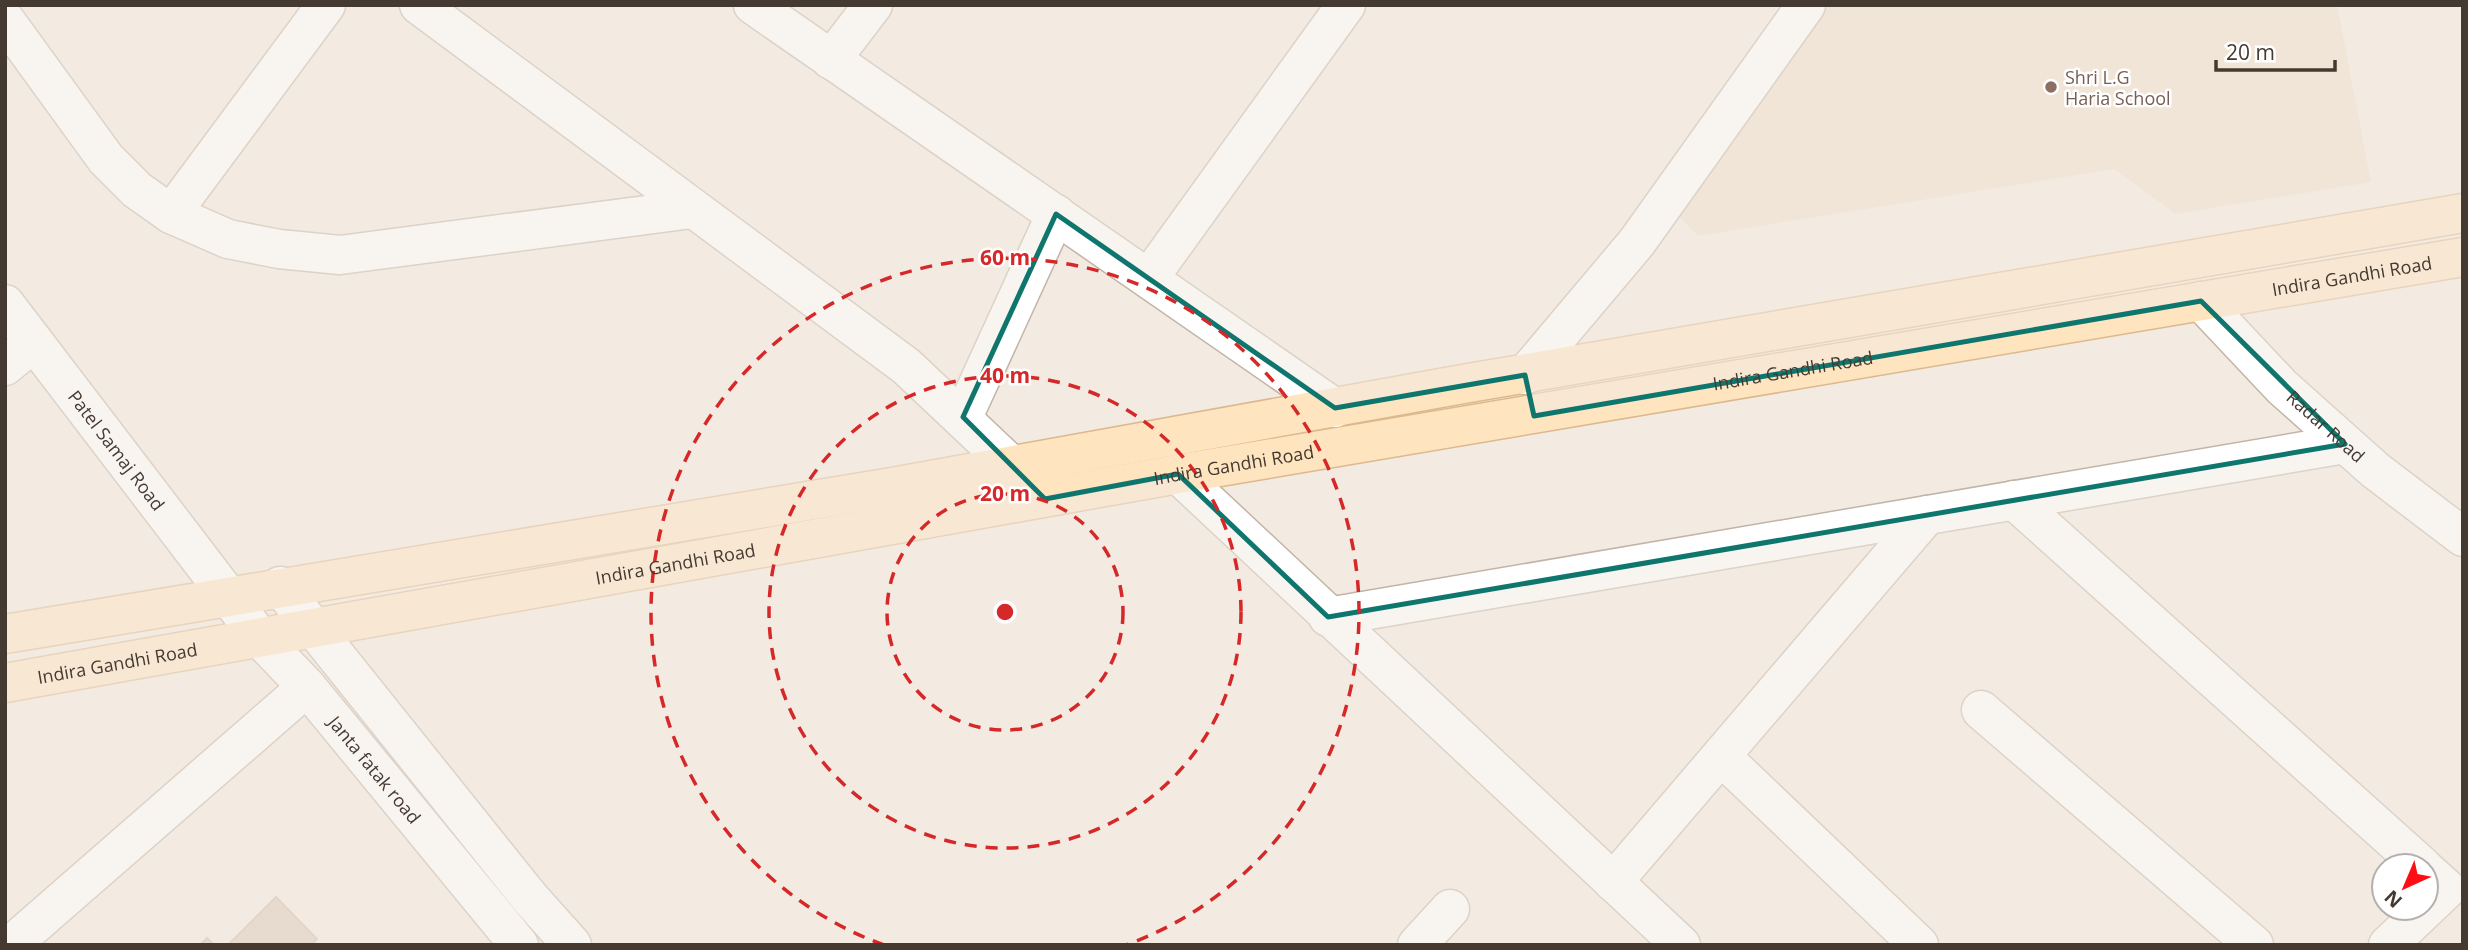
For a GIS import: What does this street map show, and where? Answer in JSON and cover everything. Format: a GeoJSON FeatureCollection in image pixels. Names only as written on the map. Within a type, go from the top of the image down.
{"type":"FeatureCollection","features":[{"type":"Feature","properties":{"kind":"main road"},"geometry":{"type":"LineString","coordinates":[[5,634],[1012,466],[1525,374],[2463,213]]}},
{"type":"Feature","properties":{"kind":"main road","name":"Indira Gandhi Road"},"geometry":{"type":"LineString","coordinates":[[5,683],[1178,474],[2463,257]]}},
{"type":"Feature","properties":{"kind":"main road"},"geometry":{"type":"LineString","coordinates":[[1525,374],[1534,416]]}},
{"type":"Feature","properties":{"kind":"main road"},"geometry":{"type":"LineString","coordinates":[[1335,408],[1382,441]]}},
{"type":"Feature","properties":{"kind":"main road"},"geometry":{"type":"LineString","coordinates":[[1012,466],[1045,499]]}},
{"type":"Feature","properties":{"kind":"street"},"geometry":{"type":"LineString","coordinates":[[171,214],[326,5]]}},
{"type":"Feature","properties":{"kind":"street"},"geometry":{"type":"LineString","coordinates":[[418,5],[906,366],[1012,466]]}},
{"type":"Feature","properties":{"kind":"street"},"geometry":{"type":"LineString","coordinates":[[753,5],[1335,408]]}},
{"type":"Feature","properties":{"kind":"street"},"geometry":{"type":"LineString","coordinates":[[831,60],[873,5]]}},
{"type":"Feature","properties":{"kind":"street"},"geometry":{"type":"LineString","coordinates":[[1149,278],[1346,5]]}},
{"type":"Feature","properties":{"kind":"street"},"geometry":{"type":"LineString","coordinates":[[1525,374],[1637,242],[1806,5]]}},
{"type":"Feature","properties":{"kind":"street"},"geometry":{"type":"LineString","coordinates":[[5,20],[106,159],[137,190],[171,214],[228,239],[279,249],[340,255],[692,209]]}},
{"type":"Feature","properties":{"kind":"street"},"geometry":{"type":"LineString","coordinates":[[963,417],[1056,214]]}},
{"type":"Feature","properties":{"kind":"street","name":"Radar Road"},"geometry":{"type":"LineString","coordinates":[[2202,301],[2282,387],[2345,444],[2463,537]]}},
{"type":"Feature","properties":{"kind":"street","name":"Patel Samaj Road"},"geometry":{"type":"LineString","coordinates":[[5,304],[20,354],[228,595]]}},
{"type":"Feature","properties":{"kind":"street"},"geometry":{"type":"LineString","coordinates":[[1328,617],[2345,444]]}},
{"type":"Feature","properties":{"kind":"street"},"geometry":{"type":"LineString","coordinates":[[1178,474],[1681,945]]}},
{"type":"Feature","properties":{"kind":"street"},"geometry":{"type":"LineString","coordinates":[[2014,500],[2444,880],[2388,945]]}},
{"type":"Feature","properties":{"kind":"street"},"geometry":{"type":"LineString","coordinates":[[1613,882],[1927,515]]}},
{"type":"Feature","properties":{"kind":"street"},"geometry":{"type":"LineString","coordinates":[[280,586],[572,945]]}},
{"type":"Feature","properties":{"kind":"street","name":"Janta fatak road"},"geometry":{"type":"LineString","coordinates":[[228,595],[261,639],[307,687],[512,942]]}},
{"type":"Feature","properties":{"kind":"street"},"geometry":{"type":"LineString","coordinates":[[12,945],[307,687]]}},
{"type":"Feature","properties":{"kind":"street"},"geometry":{"type":"LineString","coordinates":[[1981,710],[2254,945]]}},
{"type":"Feature","properties":{"kind":"street"},"geometry":{"type":"LineString","coordinates":[[1721,755],[1919,945]]}},
{"type":"Feature","properties":{"kind":"street"},"geometry":{"type":"LineString","coordinates":[[1416,945],[1450,909]]}},
{"type":"Feature","properties":{"kind":"street"},"geometry":{"type":"LineString","coordinates":[[512,942],[541,910]]}},
{"type":"Feature","properties":{"kind":"highlighted area"},"geometry":{"type":"Polygon","coordinates":[[[1056,214],[1335,408],[1525,375],[1534,416],[2201,301],[2345,444],[1328,617],[1178,474],[1045,499],[963,417],[1056,214]]]}},
{"type":"Feature","properties":{"kind":"shaded area","name":"Shri L.G Haria School"},"geometry":{"type":"Polygon","coordinates":[[[1821,5],[2337,5],[2371,182],[2176,214],[2114,169],[1698,236],[1657,194],[1821,5]]]}},
{"type":"Feature","properties":{"kind":"building"},"geometry":{"type":"Polygon","coordinates":[[[276,897],[317,939],[311,945],[228,945],[276,897]]]}},
{"type":"Feature","properties":{"kind":"building"},"geometry":{"type":"Polygon","coordinates":[[[207,938],[214,945],[200,945],[207,938]]]}},
{"type":"Feature","properties":{"kind":"place","name":"Shri L.G Haria School"},"geometry":{"type":"Point","coordinates":[2051,87]}}]}
